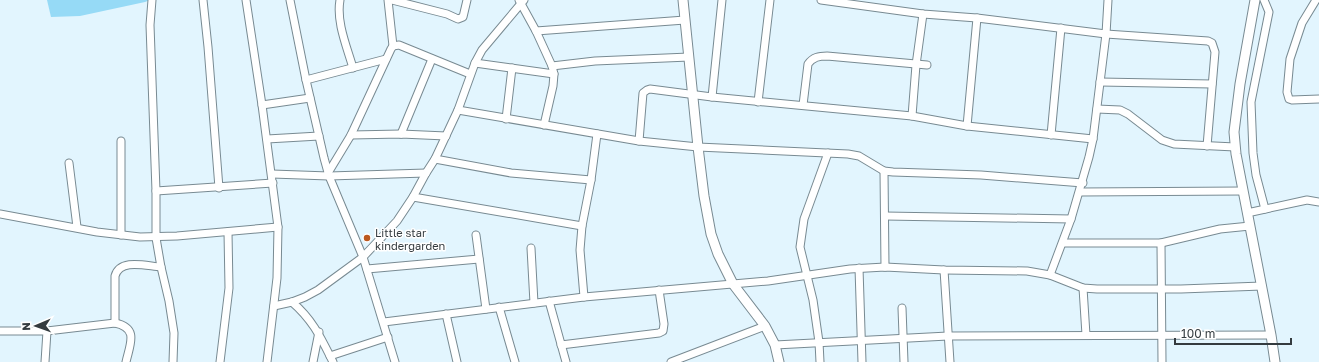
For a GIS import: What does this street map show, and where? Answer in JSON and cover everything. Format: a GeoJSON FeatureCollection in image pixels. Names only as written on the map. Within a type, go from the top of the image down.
{"type":"FeatureCollection","features":[{"type":"Feature","properties":{"kind":"street"},"geometry":{"type":"LineString","coordinates":[[152,0],[150,25],[156,191],[156,238],[174,334],[173,362]]}},
{"type":"Feature","properties":{"kind":"street"},"geometry":{"type":"LineString","coordinates":[[203,0],[219,188]]}},
{"type":"Feature","properties":{"kind":"street"},"geometry":{"type":"LineString","coordinates":[[246,0],[272,174],[278,227],[277,278],[267,362]]}},
{"type":"Feature","properties":{"kind":"street"},"geometry":{"type":"LineString","coordinates":[[290,0],[310,98],[329,174],[363,257],[396,362]]}},
{"type":"Feature","properties":{"kind":"street"},"geometry":{"type":"LineString","coordinates":[[340,0],[338,10],[340,22],[353,68]]}},
{"type":"Feature","properties":{"kind":"street"},"geometry":{"type":"LineString","coordinates":[[329,174],[351,135],[386,59],[394,46],[388,0]]}},
{"type":"Feature","properties":{"kind":"street"},"geometry":{"type":"LineString","coordinates":[[392,0],[447,14],[458,19],[463,17],[467,0]]}},
{"type":"Feature","properties":{"kind":"street"},"geometry":{"type":"LineString","coordinates":[[683,0],[698,147],[704,196],[711,234],[718,254],[733,284],[765,326],[775,345],[779,362]]}},
{"type":"Feature","properties":{"kind":"street"},"geometry":{"type":"LineString","coordinates":[[712,97],[722,0]]}},
{"type":"Feature","properties":{"kind":"street"},"geometry":{"type":"LineString","coordinates":[[758,102],[770,0]]}},
{"type":"Feature","properties":{"kind":"street"},"geometry":{"type":"LineString","coordinates":[[820,0],[874,4],[923,14],[977,18],[1106,34],[1208,41],[1212,43],[1215,52],[1207,146]]}},
{"type":"Feature","properties":{"kind":"street"},"geometry":{"type":"LineString","coordinates":[[1050,275],[1080,192],[1093,139],[1106,34],[1108,0]]}},
{"type":"Feature","properties":{"kind":"street"},"geometry":{"type":"LineString","coordinates":[[1255,0],[1240,84],[1234,132],[1235,147],[1275,362]]}},
{"type":"Feature","properties":{"kind":"street"},"geometry":{"type":"LineString","coordinates":[[1264,0],[1268,12],[1251,102],[1253,153],[1256,175],[1266,209]]}},
{"type":"Feature","properties":{"kind":"street"},"geometry":{"type":"LineString","coordinates":[[1316,0],[1302,23],[1291,53],[1287,92],[1289,99],[1292,100],[1319,99]]}},
{"type":"Feature","properties":{"kind":"street"},"geometry":{"type":"LineString","coordinates":[[274,306],[292,302],[318,290],[363,257],[397,221],[435,159],[458,110],[470,74],[482,50],[521,1],[552,66],[554,74],[553,86],[544,125]]}},
{"type":"Feature","properties":{"kind":"street"},"geometry":{"type":"LineString","coordinates":[[912,116],[916,64],[923,14]]}},
{"type":"Feature","properties":{"kind":"street"},"geometry":{"type":"LineString","coordinates":[[967,126],[977,18]]}},
{"type":"Feature","properties":{"kind":"street"},"geometry":{"type":"LineString","coordinates":[[536,31],[685,20]]}},
{"type":"Feature","properties":{"kind":"street"},"geometry":{"type":"LineString","coordinates":[[1052,135],[1061,28]]}},
{"type":"Feature","properties":{"kind":"street"},"geometry":{"type":"LineString","coordinates":[[394,46],[399,45],[470,74]]}},
{"type":"Feature","properties":{"kind":"street"},"geometry":{"type":"LineString","coordinates":[[803,105],[808,64],[812,58],[818,56],[927,65]]}},
{"type":"Feature","properties":{"kind":"street"},"geometry":{"type":"LineString","coordinates":[[552,66],[595,61],[689,57]]}},
{"type":"Feature","properties":{"kind":"street"},"geometry":{"type":"LineString","coordinates":[[401,134],[432,58]]}},
{"type":"Feature","properties":{"kind":"street"},"geometry":{"type":"LineString","coordinates":[[306,80],[386,59]]}},
{"type":"Feature","properties":{"kind":"street"},"geometry":{"type":"LineString","coordinates":[[475,63],[554,74]]}},
{"type":"Feature","properties":{"kind":"street"},"geometry":{"type":"LineString","coordinates":[[506,119],[512,68]]}},
{"type":"Feature","properties":{"kind":"street"},"geometry":{"type":"LineString","coordinates":[[1100,82],[1212,84]]}},
{"type":"Feature","properties":{"kind":"street"},"geometry":{"type":"LineString","coordinates":[[639,141],[642,100],[644,91],[650,89],[758,102],[912,116],[967,126],[1093,139]]}},
{"type":"Feature","properties":{"kind":"street"},"geometry":{"type":"LineString","coordinates":[[262,105],[310,98]]}},
{"type":"Feature","properties":{"kind":"street"},"geometry":{"type":"LineString","coordinates":[[1097,109],[1120,110],[1128,114],[1162,140],[1174,144],[1235,147]]}},
{"type":"Feature","properties":{"kind":"street"},"geometry":{"type":"LineString","coordinates":[[458,110],[639,141],[698,147],[848,154],[859,156],[884,171],[982,175],[1082,182]]}},
{"type":"Feature","properties":{"kind":"street"},"geometry":{"type":"LineString","coordinates":[[351,135],[401,134],[446,136]]}},
{"type":"Feature","properties":{"kind":"street"},"geometry":{"type":"LineString","coordinates":[[584,296],[580,250],[582,226],[591,180],[597,134]]}},
{"type":"Feature","properties":{"kind":"street"},"geometry":{"type":"LineString","coordinates":[[267,139],[319,136]]}},
{"type":"Feature","properties":{"kind":"street"},"geometry":{"type":"LineString","coordinates":[[121,141],[121,235]]}},
{"type":"Feature","properties":{"kind":"street"},"geometry":{"type":"LineString","coordinates":[[820,362],[819,342],[813,300],[800,247],[804,219],[828,152]]}},
{"type":"Feature","properties":{"kind":"street"},"geometry":{"type":"LineString","coordinates":[[435,159],[511,173],[591,180]]}},
{"type":"Feature","properties":{"kind":"street"},"geometry":{"type":"LineString","coordinates":[[70,163],[77,227]]}},
{"type":"Feature","properties":{"kind":"street"},"geometry":{"type":"LineString","coordinates":[[884,171],[885,267]]}},
{"type":"Feature","properties":{"kind":"street"},"geometry":{"type":"LineString","coordinates":[[272,174],[426,173]]}},
{"type":"Feature","properties":{"kind":"street"},"geometry":{"type":"LineString","coordinates":[[156,191],[219,188],[273,183]]}},
{"type":"Feature","properties":{"kind":"street"},"geometry":{"type":"LineString","coordinates":[[1080,192],[1243,191]]}},
{"type":"Feature","properties":{"kind":"street"},"geometry":{"type":"LineString","coordinates":[[413,197],[582,226]]}},
{"type":"Feature","properties":{"kind":"street"},"geometry":{"type":"LineString","coordinates":[[1247,213],[1307,200],[1319,202]]}},
{"type":"Feature","properties":{"kind":"street"},"geometry":{"type":"LineString","coordinates":[[0,214],[121,235],[156,238],[278,227]]}},
{"type":"Feature","properties":{"kind":"street"},"geometry":{"type":"LineString","coordinates":[[885,216],[1071,219]]}},
{"type":"Feature","properties":{"kind":"street"},"geometry":{"type":"LineString","coordinates":[[1063,242],[1160,243],[1220,229],[1250,226]]}},
{"type":"Feature","properties":{"kind":"street"},"geometry":{"type":"LineString","coordinates":[[220,362],[229,288],[228,232]]}},
{"type":"Feature","properties":{"kind":"street"},"geometry":{"type":"LineString","coordinates":[[476,235],[486,308]]}},
{"type":"Feature","properties":{"kind":"street"},"geometry":{"type":"LineString","coordinates":[[1160,243],[1162,289],[1162,362]]}},
{"type":"Feature","properties":{"kind":"street"},"geometry":{"type":"LineString","coordinates":[[531,248],[534,303]]}},
{"type":"Feature","properties":{"kind":"street"},"geometry":{"type":"LineString","coordinates":[[367,269],[479,259]]}},
{"type":"Feature","properties":{"kind":"street"},"geometry":{"type":"LineString","coordinates":[[115,323],[116,271],[120,267],[129,264],[161,267]]}},
{"type":"Feature","properties":{"kind":"street"},"geometry":{"type":"LineString","coordinates":[[384,322],[584,296],[768,281],[859,268],[885,267],[944,270],[1027,271],[1050,275],[1083,288],[1162,289],[1262,286]]}},
{"type":"Feature","properties":{"kind":"street"},"geometry":{"type":"LineString","coordinates":[[859,268],[862,362]]}},
{"type":"Feature","properties":{"kind":"street"},"geometry":{"type":"LineString","coordinates":[[944,270],[950,362]]}},
{"type":"Feature","properties":{"kind":"street"},"geometry":{"type":"LineString","coordinates":[[1083,288],[1086,335]]}},
{"type":"Feature","properties":{"kind":"street"},"geometry":{"type":"LineString","coordinates":[[561,345],[659,333],[663,331],[664,324],[659,290]]}},
{"type":"Feature","properties":{"kind":"street"},"geometry":{"type":"LineString","coordinates":[[549,301],[566,362]]}},
{"type":"Feature","properties":{"kind":"street"},"geometry":{"type":"LineString","coordinates":[[292,302],[302,311],[319,332],[332,359],[388,337]]}},
{"type":"Feature","properties":{"kind":"street"},"geometry":{"type":"LineString","coordinates":[[499,307],[515,362]]}},
{"type":"Feature","properties":{"kind":"street"},"geometry":{"type":"LineString","coordinates":[[902,308],[904,362]]}},
{"type":"Feature","properties":{"kind":"street"},"geometry":{"type":"LineString","coordinates":[[446,314],[457,362]]}},
{"type":"Feature","properties":{"kind":"street"},"geometry":{"type":"LineString","coordinates":[[0,331],[47,331],[115,323],[123,325],[130,331],[126,362]]}},
{"type":"Feature","properties":{"kind":"street"},"geometry":{"type":"LineString","coordinates":[[671,362],[688,359],[765,326]]}},
{"type":"Feature","properties":{"kind":"street"},"geometry":{"type":"LineString","coordinates":[[45,362],[47,331]]}},
{"type":"Feature","properties":{"kind":"street"},"geometry":{"type":"LineString","coordinates":[[313,362],[319,332]]}},
{"type":"Feature","properties":{"kind":"street"},"geometry":{"type":"LineString","coordinates":[[775,345],[948,336],[1271,335]]}},
{"type":"Feature","properties":{"kind":"shaded area"},"geometry":{"type":"Polygon","coordinates":[[[47,0],[150,0],[80,16],[51,17],[47,0]]]}},
{"type":"Feature","properties":{"kind":"place","name":"Little star kindergarden"},"geometry":{"type":"Point","coordinates":[367,238]}}]}
